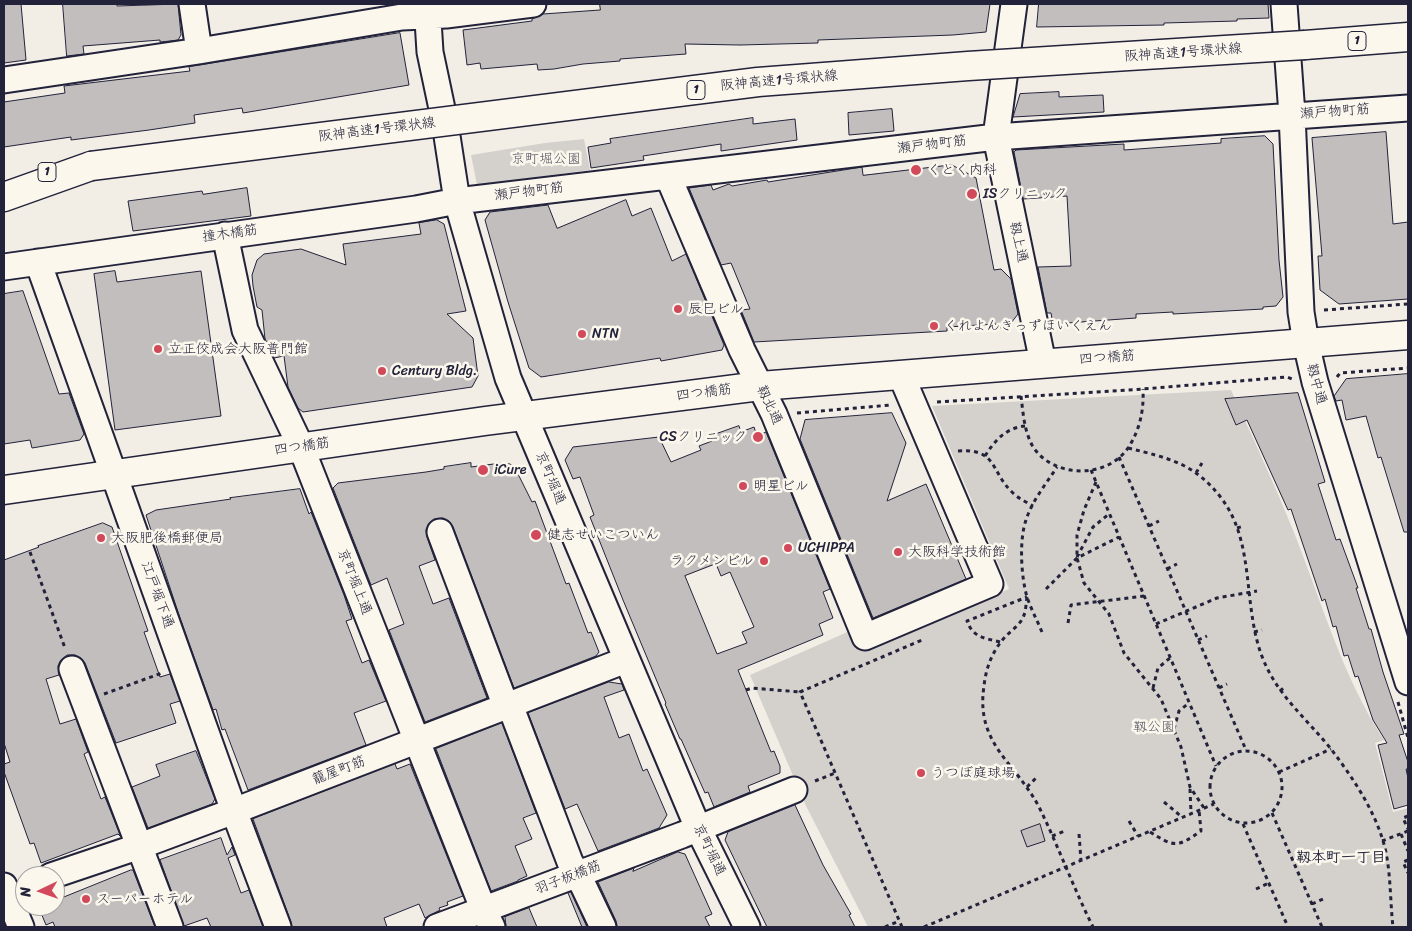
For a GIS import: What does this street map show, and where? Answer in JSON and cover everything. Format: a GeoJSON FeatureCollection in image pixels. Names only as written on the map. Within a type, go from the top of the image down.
{"type":"FeatureCollection","features":[{"type":"Feature","properties":{"kind":"main road","name":"1"},"geometry":{"type":"LineString","coordinates":[[1361,40],[1408,32]]}},
{"type":"Feature","properties":{"kind":"main road","name":"阪神高速1号環状線"},"geometry":{"type":"LineString","coordinates":[[4,178],[758,82],[1408,37]]}},
{"type":"Feature","properties":{"kind":"main road"},"geometry":{"type":"LineString","coordinates":[[1305,45],[1408,50]]}},
{"type":"Feature","properties":{"kind":"main road"},"geometry":{"type":"LineString","coordinates":[[4,198],[90,166]]}},
{"type":"Feature","properties":{"kind":"main road","name":"四つ橋筋"},"geometry":{"type":"LineString","coordinates":[[4,490],[485,421],[760,386],[1408,335]]}},
{"type":"Feature","properties":{"kind":"street"},"geometry":{"type":"LineString","coordinates":[[192,4],[199,51]]}},
{"type":"Feature","properties":{"kind":"street"},"geometry":{"type":"LineString","coordinates":[[4,80],[199,51],[402,17],[427,10],[446,15],[533,4]]}},
{"type":"Feature","properties":{"kind":"street","name":"靱上通"},"geometry":{"type":"LineString","coordinates":[[1014,4],[996,137],[1043,363]]}},
{"type":"Feature","properties":{"kind":"street","name":"靱中通"},"geometry":{"type":"LineString","coordinates":[[1284,4],[1292,115],[1301,312],[1306,343],[1315,382],[1399,621],[1408,682]]}},
{"type":"Feature","properties":{"kind":"street","name":"京町堀通"},"geometry":{"type":"LineString","coordinates":[[427,10],[430,52],[445,123],[457,201],[508,378],[698,828],[747,927]]}},
{"type":"Feature","properties":{"kind":"street","name":"瀬戸物町筋"},"geometry":{"type":"LineString","coordinates":[[457,201],[996,137],[1408,108]]}},
{"type":"Feature","properties":{"kind":"street","name":"靱北通"},"geometry":{"type":"LineString","coordinates":[[668,176],[742,350],[774,414],[865,637],[990,584],[912,404]]}},
{"type":"Feature","properties":{"kind":"street","name":"撞木橋筋"},"geometry":{"type":"LineString","coordinates":[[4,268],[416,209],[457,201]]}},
{"type":"Feature","properties":{"kind":"street","name":"京町堀上通"},"geometry":{"type":"LineString","coordinates":[[225,235],[245,330],[301,447],[488,919]]}},
{"type":"Feature","properties":{"kind":"street","name":"江戸堀下通"},"geometry":{"type":"LineString","coordinates":[[38,262],[234,811],[278,927]]}},
{"type":"Feature","properties":{"kind":"street"},"geometry":{"type":"LineString","coordinates":[[900,375],[912,404]]}},
{"type":"Feature","properties":{"kind":"street"},"geometry":{"type":"LineString","coordinates":[[440,532],[502,696],[513,713],[570,862],[602,927]]}},
{"type":"Feature","properties":{"kind":"street","name":"籠屋町筋"},"geometry":{"type":"LineString","coordinates":[[65,871],[234,811],[626,660]]}},
{"type":"Feature","properties":{"kind":"street"},"geometry":{"type":"LineString","coordinates":[[70,662],[170,927]]}},
{"type":"Feature","properties":{"kind":"street","name":"羽子板橋筋"},"geometry":{"type":"LineString","coordinates":[[437,927],[488,919],[577,874],[794,790]]}},
{"type":"Feature","properties":{"kind":"street"},"geometry":{"type":"LineString","coordinates":[[10,889],[21,927]]}},
{"type":"Feature","properties":{"kind":"path"},"geometry":{"type":"LineString","coordinates":[[1322,310],[1408,304]]}},
{"type":"Feature","properties":{"kind":"path"},"geometry":{"type":"LineString","coordinates":[[1333,380],[1340,373],[1408,368]]}},
{"type":"Feature","properties":{"kind":"path"},"geometry":{"type":"LineString","coordinates":[[774,414],[1143,389],[1287,377]]}},
{"type":"Feature","properties":{"kind":"path"},"geometry":{"type":"LineString","coordinates":[[1021,396],[1025,426],[1033,447],[1041,457],[1057,467],[1072,470],[1091,470],[1110,464],[1128,448],[1142,415],[1144,406],[1143,389]]}},
{"type":"Feature","properties":{"kind":"path"},"geometry":{"type":"LineString","coordinates":[[985,456],[993,443],[1003,434],[1017,427],[1025,426]]}},
{"type":"Feature","properties":{"kind":"path"},"geometry":{"type":"LineString","coordinates":[[1128,448],[1174,460],[1196,474],[1223,500],[1237,528],[1245,557],[1254,632],[1263,659],[1280,691],[1331,749],[1348,772],[1366,802],[1382,841],[1388,866],[1393,927]]}},
{"type":"Feature","properties":{"kind":"path"},"geometry":{"type":"LineString","coordinates":[[956,452],[972,450],[989,458],[1013,493],[1033,506]]}},
{"type":"Feature","properties":{"kind":"path"},"geometry":{"type":"LineString","coordinates":[[1119,457],[1246,750]]}},
{"type":"Feature","properties":{"kind":"path"},"geometry":{"type":"LineString","coordinates":[[1196,474],[1202,463]]}},
{"type":"Feature","properties":{"kind":"path"},"geometry":{"type":"LineString","coordinates":[[1042,632],[1027,597],[1022,541],[1026,521],[1033,506],[1057,467]]}},
{"type":"Feature","properties":{"kind":"path"},"geometry":{"type":"LineString","coordinates":[[1091,470],[1216,766]]}},
{"type":"Feature","properties":{"kind":"path"},"geometry":{"type":"LineString","coordinates":[[1096,482],[1084,510],[1077,535],[1076,558],[1084,583],[1109,614],[1124,653],[1160,698],[1181,747],[1190,788],[1191,813]]}},
{"type":"Feature","properties":{"kind":"path"},"geometry":{"type":"LineString","coordinates":[[1046,589],[1076,558],[1093,527],[1109,514]]}},
{"type":"Feature","properties":{"kind":"path"},"geometry":{"type":"LineString","coordinates":[[1149,526],[1159,521]]}},
{"type":"Feature","properties":{"kind":"path"},"geometry":{"type":"LineString","coordinates":[[1237,528],[1244,526]]}},
{"type":"Feature","properties":{"kind":"path"},"geometry":{"type":"LineString","coordinates":[[1076,558],[1119,537]]}},
{"type":"Feature","properties":{"kind":"path"},"geometry":{"type":"LineString","coordinates":[[30,552],[70,662]]}},
{"type":"Feature","properties":{"kind":"path"},"geometry":{"type":"LineString","coordinates":[[1167,569],[1177,564]]}},
{"type":"Feature","properties":{"kind":"path"},"geometry":{"type":"LineString","coordinates":[[1156,624],[1217,598],[1257,591]]}},
{"type":"Feature","properties":{"kind":"path"},"geometry":{"type":"LineString","coordinates":[[1068,623],[1071,606],[1144,596]]}},
{"type":"Feature","properties":{"kind":"path"},"geometry":{"type":"LineString","coordinates":[[958,625],[1027,597]]}},
{"type":"Feature","properties":{"kind":"path"},"geometry":{"type":"LineString","coordinates":[[1027,597],[1024,616],[1018,626],[1000,642],[988,666],[983,698],[986,726],[997,750],[1027,787],[1040,808],[1093,927]]}},
{"type":"Feature","properties":{"kind":"path"},"geometry":{"type":"LineString","coordinates":[[967,621],[970,630],[974,634],[1000,642]]}},
{"type":"Feature","properties":{"kind":"path"},"geometry":{"type":"LineString","coordinates":[[1254,632],[1262,630]]}},
{"type":"Feature","properties":{"kind":"path"},"geometry":{"type":"LineString","coordinates":[[1198,640],[1207,636]]}},
{"type":"Feature","properties":{"kind":"path"},"geometry":{"type":"LineString","coordinates":[[746,690],[752,688],[800,692],[925,639]]}},
{"type":"Feature","properties":{"kind":"path"},"geometry":{"type":"LineString","coordinates":[[1153,688],[1158,668],[1170,658]]}},
{"type":"Feature","properties":{"kind":"path"},"geometry":{"type":"LineString","coordinates":[[97,696],[167,672]]}},
{"type":"Feature","properties":{"kind":"path"},"geometry":{"type":"LineString","coordinates":[[1219,688],[1227,684]]}},
{"type":"Feature","properties":{"kind":"path"},"geometry":{"type":"LineString","coordinates":[[1280,691],[1286,686]]}},
{"type":"Feature","properties":{"kind":"path"},"geometry":{"type":"LineString","coordinates":[[800,692],[902,927]]}},
{"type":"Feature","properties":{"kind":"path"},"geometry":{"type":"LineString","coordinates":[[1174,730],[1179,711],[1189,703]]}},
{"type":"Feature","properties":{"kind":"path"},"geometry":{"type":"LineString","coordinates":[[1279,772],[1331,749]]}},
{"type":"Feature","properties":{"kind":"path"},"geometry":{"type":"LineString","coordinates":[[1246,750],[1258,752],[1273,762],[1279,772],[1282,792],[1279,802],[1272,813],[1260,821],[1243,824],[1226,818],[1219,812],[1210,794],[1212,774],[1216,766],[1228,755],[1246,750]]}},
{"type":"Feature","properties":{"kind":"path"},"geometry":{"type":"LineString","coordinates":[[1027,787],[1036,778]]}},
{"type":"Feature","properties":{"kind":"path"},"geometry":{"type":"LineString","coordinates":[[1190,788],[1204,808]]}},
{"type":"Feature","properties":{"kind":"path"},"geometry":{"type":"LineString","coordinates":[[1164,802],[1182,817]]}},
{"type":"Feature","properties":{"kind":"path"},"geometry":{"type":"LineString","coordinates":[[924,927],[1214,804]]}},
{"type":"Feature","properties":{"kind":"path"},"geometry":{"type":"LineString","coordinates":[[1149,831],[1170,844],[1186,842],[1201,831],[1198,810]]}},
{"type":"Feature","properties":{"kind":"path"},"geometry":{"type":"LineString","coordinates":[[1272,813],[1321,927]]}},
{"type":"Feature","properties":{"kind":"path"},"geometry":{"type":"LineString","coordinates":[[1382,841],[1408,830],[1404,818],[1408,816]]}},
{"type":"Feature","properties":{"kind":"path"},"geometry":{"type":"LineString","coordinates":[[1129,821],[1138,836]]}},
{"type":"Feature","properties":{"kind":"path"},"geometry":{"type":"LineString","coordinates":[[1243,824],[1288,927]]}},
{"type":"Feature","properties":{"kind":"path"},"geometry":{"type":"LineString","coordinates":[[1052,836],[1065,831]]}},
{"type":"Feature","properties":{"kind":"path"},"geometry":{"type":"LineString","coordinates":[[1079,834],[1081,861]]}},
{"type":"Feature","properties":{"kind":"path"},"geometry":{"type":"LineString","coordinates":[[1401,834],[1408,852]]}},
{"type":"Feature","properties":{"kind":"path"},"geometry":{"type":"LineString","coordinates":[[1408,860],[1403,862],[1408,873]]}},
{"type":"Feature","properties":{"kind":"path"},"geometry":{"type":"LineString","coordinates":[[1256,889],[1269,883]]}},
{"type":"Feature","properties":{"kind":"path"},"geometry":{"type":"LineString","coordinates":[[1312,904],[1323,899]]}},
{"type":"Feature","properties":{"kind":"path"},"geometry":{"type":"LineString","coordinates":[[885,927],[899,921]]}},
{"type":"Feature","properties":{"kind":"green space","name":"京町堀公園"},"geometry":{"type":"Polygon","coordinates":[[[584,139],[590,170],[477,185],[471,155],[545,143],[584,139]]]}},
{"type":"Feature","properties":{"kind":"green space","name":"靱公園"},"geometry":{"type":"Polygon","coordinates":[[[1231,390],[1286,512],[1344,664],[1369,715],[1384,740],[1375,743],[1393,812],[1408,808],[1408,927],[868,927],[806,806],[750,675],[852,630],[862,652],[1009,589],[932,406],[1231,390]]]}},
{"type":"Feature","properties":{"kind":"building"},"geometry":{"type":"Polygon","coordinates":[[[4,4],[21,4],[26,60],[4,63],[4,4]]]}},
{"type":"Feature","properties":{"kind":"building"},"geometry":{"type":"Polygon","coordinates":[[[63,4],[117,4],[117,6],[178,4],[181,35],[178,40],[170,41],[160,42],[160,40],[83,46],[84,54],[67,56],[63,4]]]}},
{"type":"Feature","properties":{"kind":"building"},"geometry":{"type":"Polygon","coordinates":[[[600,4],[990,4],[986,32],[818,40],[818,43],[685,44],[686,54],[620,59],[620,61],[554,69],[538,70],[537,64],[481,69],[480,63],[467,65],[463,30],[532,21],[532,19],[543,14],[600,10],[600,4]]]}},
{"type":"Feature","properties":{"kind":"building"},"geometry":{"type":"Polygon","coordinates":[[[1039,4],[1268,4],[1269,18],[1164,23],[1164,25],[1037,27],[1039,4]]]}},
{"type":"Feature","properties":{"kind":"building"},"geometry":{"type":"Polygon","coordinates":[[[400,33],[409,85],[243,113],[242,108],[194,115],[195,123],[71,140],[71,137],[4,147],[4,102],[65,93],[64,86],[190,71],[189,67],[400,33]]]}},
{"type":"Feature","properties":{"kind":"building"},"geometry":{"type":"Polygon","coordinates":[[[1059,92],[1059,97],[1103,95],[1104,112],[1013,117],[1020,94],[1059,92]]]}},
{"type":"Feature","properties":{"kind":"building"},"geometry":{"type":"Polygon","coordinates":[[[892,109],[894,131],[849,135],[848,113],[892,109]]]}},
{"type":"Feature","properties":{"kind":"building"},"geometry":{"type":"Polygon","coordinates":[[[753,118],[753,124],[795,119],[797,140],[721,151],[721,144],[643,156],[644,160],[591,168],[588,147],[611,143],[610,139],[753,118]]]}},
{"type":"Feature","properties":{"kind":"building"},"geometry":{"type":"Polygon","coordinates":[[[1386,132],[1393,224],[1408,222],[1408,299],[1339,304],[1320,290],[1318,256],[1322,256],[1312,138],[1386,132]]]}},
{"type":"Feature","properties":{"kind":"building"},"geometry":{"type":"Polygon","coordinates":[[[1265,136],[1273,144],[1279,260],[1283,297],[1276,306],[1263,307],[1263,309],[1136,314],[1136,318],[1053,324],[1051,313],[1047,313],[1038,267],[1071,266],[1067,196],[1023,199],[1014,152],[1016,150],[1124,144],[1124,150],[1221,143],[1221,139],[1265,136]]]}},
{"type":"Feature","properties":{"kind":"building"},"geometry":{"type":"Polygon","coordinates":[[[952,165],[976,178],[994,270],[1001,269],[1011,279],[1018,314],[1008,327],[997,328],[996,324],[947,327],[947,331],[754,342],[741,310],[750,309],[731,263],[721,265],[689,188],[711,185],[713,190],[729,184],[732,186],[767,180],[768,182],[862,167],[863,175],[952,165]]]}},
{"type":"Feature","properties":{"kind":"building"},"geometry":{"type":"Polygon","coordinates":[[[247,188],[251,216],[133,231],[128,201],[202,191],[203,194],[247,188]]]}},
{"type":"Feature","properties":{"kind":"building"},"geometry":{"type":"Polygon","coordinates":[[[626,200],[632,216],[651,208],[672,261],[686,254],[724,345],[722,350],[661,361],[660,358],[541,377],[529,368],[485,220],[490,212],[548,205],[557,228],[626,200]]]}},
{"type":"Feature","properties":{"kind":"building"},"geometry":{"type":"Polygon","coordinates":[[[437,220],[444,224],[466,311],[447,314],[473,338],[478,376],[472,387],[303,412],[298,408],[288,387],[284,356],[274,358],[265,339],[262,310],[257,307],[253,286],[252,275],[257,260],[264,254],[301,249],[346,265],[343,244],[421,234],[419,223],[437,220]]]}},
{"type":"Feature","properties":{"kind":"building","name":"立正佼成会大阪普門館"},"geometry":{"type":"Polygon","coordinates":[[[115,271],[117,282],[201,271],[221,416],[115,430],[94,274],[115,271]]]}},
{"type":"Feature","properties":{"kind":"building"},"geometry":{"type":"Polygon","coordinates":[[[23,291],[59,394],[69,393],[84,434],[80,440],[32,448],[30,440],[4,444],[4,294],[23,291]]]}},
{"type":"Feature","properties":{"kind":"building"},"geometry":{"type":"Polygon","coordinates":[[[1408,374],[1408,532],[1404,532],[1381,457],[1378,458],[1366,416],[1346,420],[1342,400],[1336,401],[1334,396],[1346,379],[1408,374]]]}},
{"type":"Feature","properties":{"kind":"building"},"geometry":{"type":"Polygon","coordinates":[[[1298,393],[1325,482],[1318,484],[1336,540],[1340,539],[1358,588],[1356,588],[1404,734],[1399,735],[1408,762],[1408,769],[1406,769],[1408,805],[1394,809],[1378,745],[1387,743],[1373,720],[1358,676],[1355,677],[1348,655],[1344,656],[1336,626],[1333,627],[1325,599],[1322,601],[1291,509],[1288,510],[1247,420],[1236,425],[1225,399],[1298,393]]]}},
{"type":"Feature","properties":{"kind":"building"},"geometry":{"type":"Polygon","coordinates":[[[892,413],[906,443],[887,501],[926,484],[966,579],[873,618],[800,439],[805,420],[892,413]]]}},
{"type":"Feature","properties":{"kind":"building"},"geometry":{"type":"Polygon","coordinates":[[[739,426],[741,432],[754,427],[757,436],[766,432],[830,589],[823,592],[833,618],[819,624],[823,635],[738,670],[771,752],[774,751],[780,766],[780,773],[748,786],[750,792],[714,807],[708,792],[705,793],[665,704],[590,517],[594,515],[580,477],[573,479],[565,460],[573,447],[659,437],[671,462],[701,450],[699,446],[712,441],[711,436],[739,426]],[[716,564],[685,576],[717,654],[747,643],[742,632],[754,627],[730,572],[721,576],[716,564]]]}},
{"type":"Feature","properties":{"kind":"building"},"geometry":{"type":"Polygon","coordinates":[[[471,463],[471,467],[501,463],[510,464],[515,468],[532,502],[535,501],[566,584],[569,583],[588,633],[591,632],[599,652],[596,656],[514,688],[453,527],[449,521],[443,518],[434,519],[429,523],[426,530],[435,560],[419,566],[433,604],[449,598],[487,698],[425,722],[389,630],[404,624],[387,578],[371,585],[333,488],[338,483],[426,472],[471,463]]]}},
{"type":"Feature","properties":{"kind":"building"},"geometry":{"type":"Polygon","coordinates":[[[300,489],[344,595],[352,619],[346,621],[362,663],[369,660],[386,701],[354,713],[366,745],[248,790],[225,729],[222,730],[216,709],[213,710],[146,515],[156,510],[300,489]]]}},
{"type":"Feature","properties":{"kind":"building"},"geometry":{"type":"Polygon","coordinates":[[[103,523],[112,527],[148,631],[144,632],[160,677],[170,674],[180,701],[170,704],[176,723],[116,743],[85,663],[75,655],[67,655],[61,660],[58,666],[59,675],[46,679],[60,724],[76,719],[88,752],[84,754],[101,799],[105,797],[121,837],[118,834],[41,863],[34,843],[30,844],[4,772],[4,764],[10,762],[4,743],[4,560],[103,523]]]}},
{"type":"Feature","properties":{"kind":"building"},"geometry":{"type":"Polygon","coordinates":[[[609,682],[622,684],[624,690],[604,697],[619,738],[629,734],[643,771],[647,769],[667,815],[659,828],[598,851],[577,804],[565,809],[528,713],[609,682]]]}},
{"type":"Feature","properties":{"kind":"building"},"geometry":{"type":"Polygon","coordinates":[[[502,723],[536,813],[523,818],[532,839],[515,846],[527,876],[491,891],[436,749],[502,723]]]}},
{"type":"Feature","properties":{"kind":"building"},"geometry":{"type":"Polygon","coordinates":[[[196,751],[215,799],[212,804],[148,828],[132,787],[160,776],[156,765],[196,751]]]}},
{"type":"Feature","properties":{"kind":"building"},"geometry":{"type":"Polygon","coordinates":[[[395,764],[397,769],[410,764],[463,896],[447,902],[448,905],[439,908],[440,910],[425,918],[419,904],[384,918],[387,927],[292,927],[253,819],[395,764]]]}},
{"type":"Feature","properties":{"kind":"building"},"geometry":{"type":"Polygon","coordinates":[[[795,805],[823,865],[851,914],[849,915],[855,927],[767,927],[725,840],[728,832],[795,805]]]}},
{"type":"Feature","properties":{"kind":"building"},"geometry":{"type":"Polygon","coordinates":[[[1040,824],[1045,841],[1027,847],[1021,831],[1040,824]]]}},
{"type":"Feature","properties":{"kind":"building"},"geometry":{"type":"Polygon","coordinates":[[[221,838],[227,855],[232,847],[235,855],[228,858],[241,893],[249,890],[263,927],[211,927],[207,918],[184,926],[160,860],[221,838]]]}},
{"type":"Feature","properties":{"kind":"building"},"geometry":{"type":"Polygon","coordinates":[[[678,852],[685,854],[712,914],[705,917],[710,927],[617,927],[598,882],[634,868],[633,871],[678,852]]]}},
{"type":"Feature","properties":{"kind":"building"},"geometry":{"type":"Polygon","coordinates":[[[133,870],[155,927],[55,927],[53,922],[46,925],[42,916],[65,916],[65,897],[133,870]]]}},
{"type":"Feature","properties":{"kind":"building"},"geometry":{"type":"Polygon","coordinates":[[[571,892],[587,927],[582,927],[568,893],[571,892]]]}},
{"type":"Feature","properties":{"kind":"building"},"geometry":{"type":"Polygon","coordinates":[[[529,908],[537,927],[506,927],[505,917],[529,908]]]}},
{"type":"Feature","properties":{"kind":"place","name":"くとく内科"},"geometry":{"type":"Point","coordinates":[916,170]}},
{"type":"Feature","properties":{"kind":"place","name":"ISクリニック"},"geometry":{"type":"Point","coordinates":[972,194]}},
{"type":"Feature","properties":{"kind":"place","name":"辰巳ビル"},"geometry":{"type":"Point","coordinates":[678,309]}},
{"type":"Feature","properties":{"kind":"place","name":"くれよんきっずほいくえん"},"geometry":{"type":"Point","coordinates":[934,326]}},
{"type":"Feature","properties":{"kind":"place","name":"NTN"},"geometry":{"type":"Point","coordinates":[582,334]}},
{"type":"Feature","properties":{"kind":"place","name":"立正佼成会大阪普門館"},"geometry":{"type":"Point","coordinates":[158,349]}},
{"type":"Feature","properties":{"kind":"place","name":"Century Bldg."},"geometry":{"type":"Point","coordinates":[382,371]}},
{"type":"Feature","properties":{"kind":"place","name":"CSクリニック"},"geometry":{"type":"Point","coordinates":[758,437]}},
{"type":"Feature","properties":{"kind":"place","name":"iCure"},"geometry":{"type":"Point","coordinates":[483,470]}},
{"type":"Feature","properties":{"kind":"place","name":"明星ビル"},"geometry":{"type":"Point","coordinates":[743,486]}},
{"type":"Feature","properties":{"kind":"place","name":"健志せいこついん"},"geometry":{"type":"Point","coordinates":[536,535]}},
{"type":"Feature","properties":{"kind":"place","name":"大阪肥後橋郵便局"},"geometry":{"type":"Point","coordinates":[101,538]}},
{"type":"Feature","properties":{"kind":"place","name":"UCHIPPA"},"geometry":{"type":"Point","coordinates":[788,548]}},
{"type":"Feature","properties":{"kind":"place","name":"大阪科学技術館"},"geometry":{"type":"Point","coordinates":[898,552]}},
{"type":"Feature","properties":{"kind":"place","name":"ラクメンビル"},"geometry":{"type":"Point","coordinates":[764,561]}},
{"type":"Feature","properties":{"kind":"place","name":"うつぼ庭球場"},"geometry":{"type":"Point","coordinates":[921,773]}},
{"type":"Feature","properties":{"kind":"place","name":"スーパーホテル"},"geometry":{"type":"Point","coordinates":[86,899]}},
{"type":"Feature","properties":{"kind":"district","name":"靱本町一丁目"},"geometry":{"type":"Point","coordinates":[1341,858]}}]}
